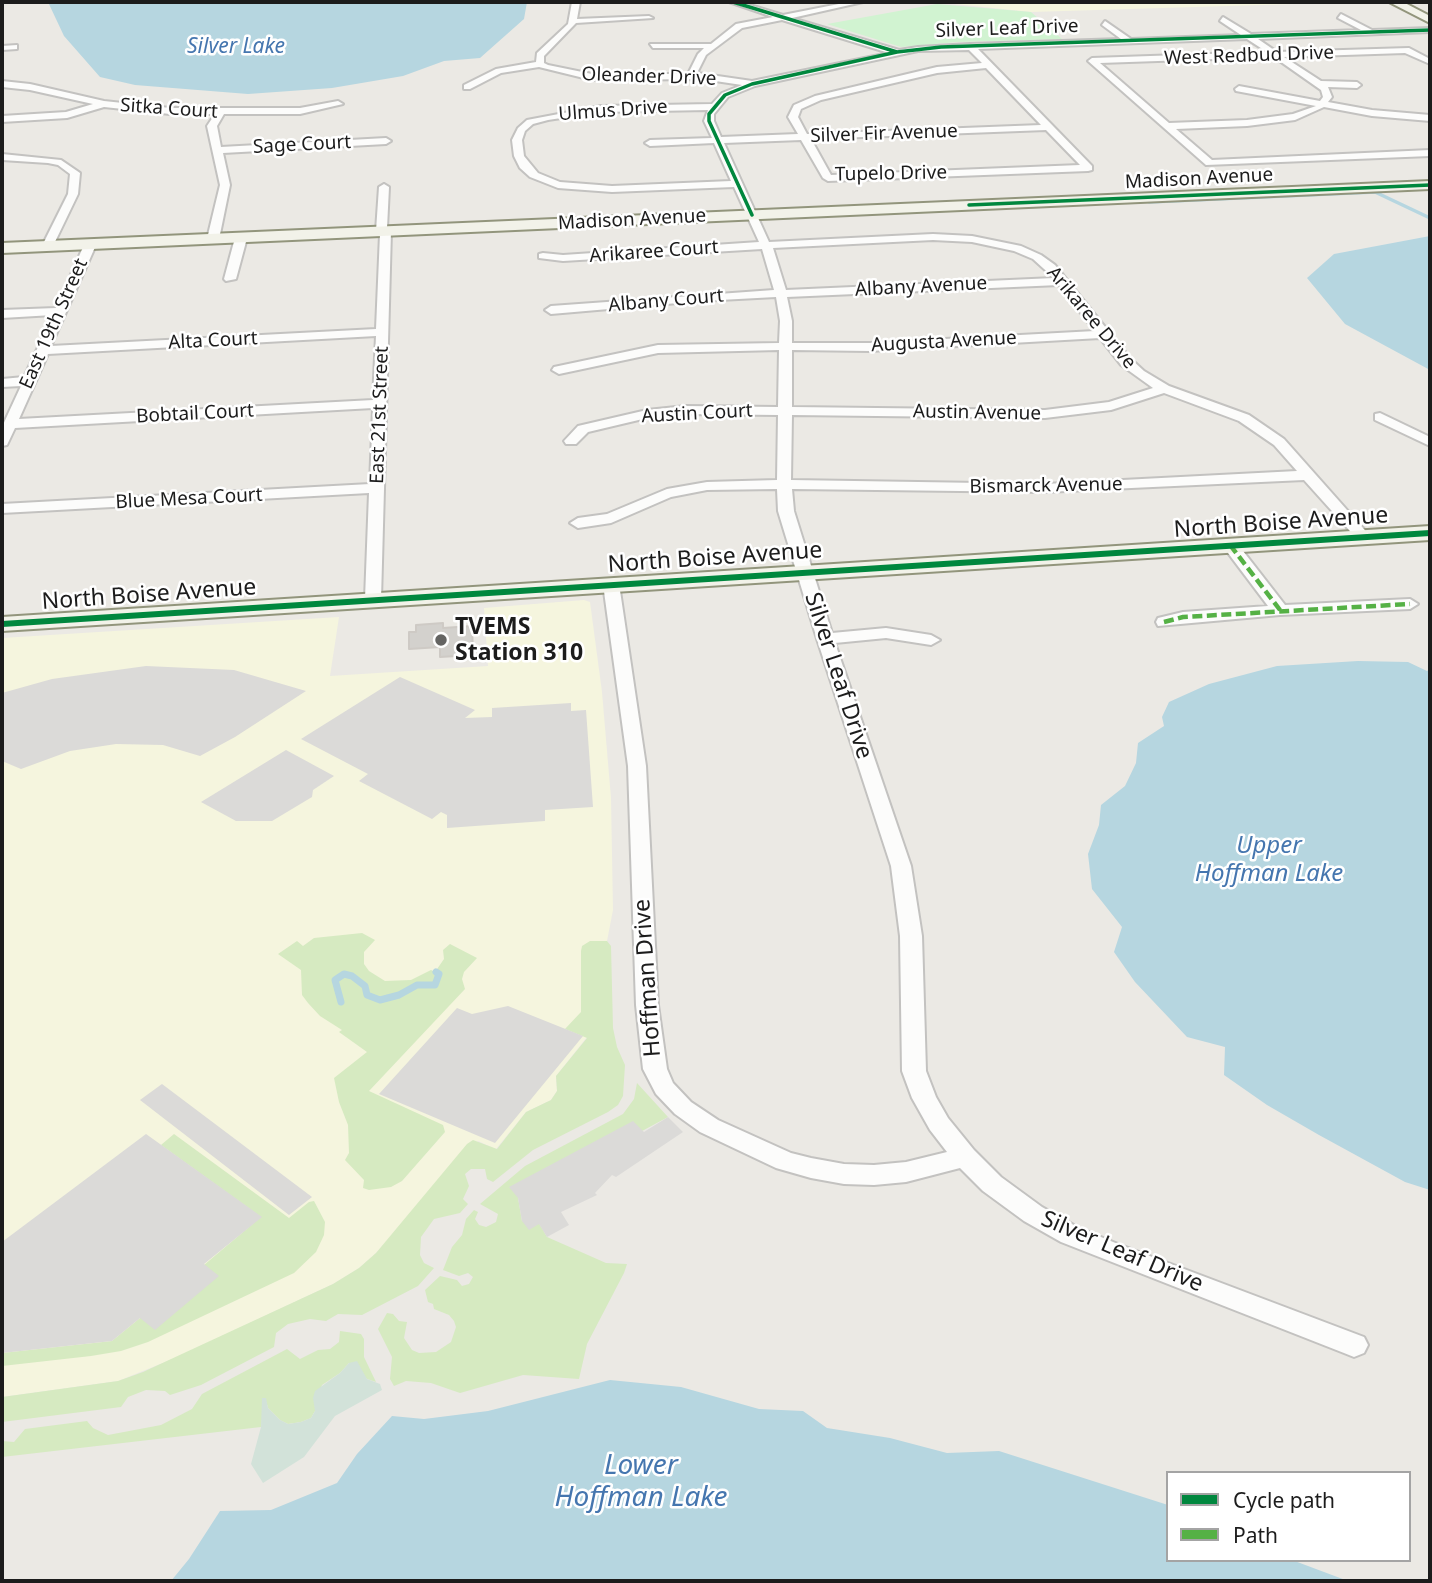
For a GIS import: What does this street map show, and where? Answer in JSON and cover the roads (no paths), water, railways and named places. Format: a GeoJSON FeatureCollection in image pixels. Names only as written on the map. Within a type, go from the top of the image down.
{"type":"FeatureCollection","features":[{"type":"Feature","properties":{"kind":"main road"},"geometry":{"type":"LineString","coordinates":[[1395,2],[1430,20]]}},
{"type":"Feature","properties":{"kind":"main road","name":"Madison Avenue"},"geometry":{"type":"LineString","coordinates":[[2,248],[1430,185]]}},
{"type":"Feature","properties":{"kind":"main road","name":"North Boise Avenue"},"geometry":{"type":"LineString","coordinates":[[2,624],[1430,533]]}},
{"type":"Feature","properties":{"kind":"street"},"geometry":{"type":"LineString","coordinates":[[575,21],[576,2]]}},
{"type":"Feature","properties":{"kind":"street"},"geometry":{"type":"LineString","coordinates":[[733,2],[897,52]]}},
{"type":"Feature","properties":{"kind":"street"},"geometry":{"type":"LineString","coordinates":[[692,75],[698,59],[739,26],[859,2]]}},
{"type":"Feature","properties":{"kind":"street"},"geometry":{"type":"LineString","coordinates":[[1341,16],[1370,32]]}},
{"type":"Feature","properties":{"kind":"street"},"geometry":{"type":"LineString","coordinates":[[467,87],[499,71],[540,64],[540,55],[575,21],[649,18]]}},
{"type":"Feature","properties":{"kind":"street"},"geometry":{"type":"LineString","coordinates":[[1168,126],[1281,120],[1300,116],[1323,105],[1328,97],[1320,85],[1223,19]]}},
{"type":"Feature","properties":{"kind":"street"},"geometry":{"type":"LineString","coordinates":[[1105,23],[1128,40]]}},
{"type":"Feature","properties":{"kind":"street","name":"Silver Leaf Drive"},"geometry":{"type":"LineString","coordinates":[[1354,1345],[1070,1235],[1033,1214],[992,1184],[965,1157],[939,1124],[924,1098],[914,1071],[911,936],[901,866],[789,528],[784,484],[786,321],[781,294],[774,264],[709,121],[713,107],[725,95],[752,84],[897,52],[970,46],[1430,30]]}},
{"type":"Feature","properties":{"kind":"street"},"geometry":{"type":"LineString","coordinates":[[653,46],[712,46]]}},
{"type":"Feature","properties":{"kind":"street","name":"Tupelo Drive"},"geometry":{"type":"LineString","coordinates":[[970,46],[1088,168],[828,178],[793,117],[797,107],[809,101],[949,67],[988,65]]}},
{"type":"Feature","properties":{"kind":"street"},"geometry":{"type":"LineString","coordinates":[[2,48],[14,47]]}},
{"type":"Feature","properties":{"kind":"street","name":"West Redbud Drive"},"geometry":{"type":"LineString","coordinates":[[1168,126],[1092,61],[1406,50],[1430,62]]}},
{"type":"Feature","properties":{"kind":"street"},"geometry":{"type":"LineString","coordinates":[[824,56],[845,63]]}},
{"type":"Feature","properties":{"kind":"street","name":"Oleander Drive"},"geometry":{"type":"LineString","coordinates":[[540,64],[557,71],[600,77],[692,75],[752,84]]}},
{"type":"Feature","properties":{"kind":"street"},"geometry":{"type":"LineString","coordinates":[[539,80],[557,71]]}},
{"type":"Feature","properties":{"kind":"street","name":"Sitka Court"},"geometry":{"type":"LineString","coordinates":[[2,84],[30,87],[104,104],[220,113],[300,111],[338,104]]}},
{"type":"Feature","properties":{"kind":"street"},"geometry":{"type":"LineString","coordinates":[[1320,85],[1357,85]]}},
{"type":"Feature","properties":{"kind":"street"},"geometry":{"type":"LineString","coordinates":[[1240,89],[1372,113],[1430,118]]}},
{"type":"Feature","properties":{"kind":"street"},"geometry":{"type":"LineString","coordinates":[[2,119],[66,116],[104,104]]}},
{"type":"Feature","properties":{"kind":"street","name":"Ulmus Drive"},"geometry":{"type":"LineString","coordinates":[[549,183],[527,170],[519,156],[518,135],[525,126],[537,119],[601,109],[713,107]]}},
{"type":"Feature","properties":{"kind":"street"},"geometry":{"type":"LineString","coordinates":[[213,239],[225,186],[212,124],[220,113]]}},
{"type":"Feature","properties":{"kind":"street"},"geometry":{"type":"LineString","coordinates":[[1168,126],[1210,163],[1430,153]]}},
{"type":"Feature","properties":{"kind":"street","name":"Silver Fir Avenue"},"geometry":{"type":"LineString","coordinates":[[650,143],[1050,127]]}},
{"type":"Feature","properties":{"kind":"street","name":"Sage Court"},"geometry":{"type":"LineString","coordinates":[[218,150],[386,141]]}},
{"type":"Feature","properties":{"kind":"street"},"geometry":{"type":"LineString","coordinates":[[2,158],[48,160],[61,163],[75,173],[73,194],[48,246]]}},
{"type":"Feature","properties":{"kind":"street"},"geometry":{"type":"LineString","coordinates":[[537,189],[549,183],[612,189],[737,184]]}},
{"type":"Feature","properties":{"kind":"street","name":"East 21st Street"},"geometry":{"type":"LineString","coordinates":[[373,599],[383,332],[384,187]]}},
{"type":"Feature","properties":{"kind":"street","name":"Arikaree Drive"},"geometry":{"type":"LineString","coordinates":[[765,244],[933,237],[1006,242],[1043,260],[1131,368],[1164,389],[1252,423],[1279,442],[1363,537]]}},
{"type":"Feature","properties":{"kind":"street"},"geometry":{"type":"LineString","coordinates":[[230,279],[241,238]]}},
{"type":"Feature","properties":{"kind":"street","name":"East 19th Street"},"geometry":{"type":"LineString","coordinates":[[2,442],[90,244]]}},
{"type":"Feature","properties":{"kind":"street","name":"Arikaree Court"},"geometry":{"type":"LineString","coordinates":[[543,256],[562,258],[765,244]]}},
{"type":"Feature","properties":{"kind":"street","name":"Albany Avenue"},"geometry":{"type":"LineString","coordinates":[[781,294],[1062,281]]}},
{"type":"Feature","properties":{"kind":"street","name":"Albany Court"},"geometry":{"type":"LineString","coordinates":[[551,310],[688,298],[781,294]]}},
{"type":"Feature","properties":{"kind":"street"},"geometry":{"type":"LineString","coordinates":[[2,314],[60,311]]}},
{"type":"Feature","properties":{"kind":"street","name":"Alta Court"},"geometry":{"type":"LineString","coordinates":[[43,350],[383,332]]}},
{"type":"Feature","properties":{"kind":"street","name":"Augusta Avenue"},"geometry":{"type":"LineString","coordinates":[[559,370],[658,349],[870,346],[1103,334]]}},
{"type":"Feature","properties":{"kind":"street"},"geometry":{"type":"LineString","coordinates":[[2,383],[29,381]]}},
{"type":"Feature","properties":{"kind":"street","name":"Austin Avenue"},"geometry":{"type":"LineString","coordinates":[[786,410],[1045,414],[1111,406],[1144,398],[1164,389]]}},
{"type":"Feature","properties":{"kind":"street","name":"Bobtail Court"},"geometry":{"type":"LineString","coordinates":[[10,424],[380,404]]}},
{"type":"Feature","properties":{"kind":"street","name":"Austin Court"},"geometry":{"type":"LineString","coordinates":[[571,441],[583,429],[647,414],[720,409],[786,410]]}},
{"type":"Feature","properties":{"kind":"street"},"geometry":{"type":"LineString","coordinates":[[1380,417],[1430,442]]}},
{"type":"Feature","properties":{"kind":"street","name":"Bismarck Avenue"},"geometry":{"type":"LineString","coordinates":[[578,523],[611,518],[654,497],[695,487],[784,484],[1045,488],[1308,475]]}},
{"type":"Feature","properties":{"kind":"street","name":"Blue Mesa Court"},"geometry":{"type":"LineString","coordinates":[[2,509],[377,488]]}},
{"type":"Feature","properties":{"kind":"street"},"geometry":{"type":"LineString","coordinates":[[1230,545],[1280,610]]}},
{"type":"Feature","properties":{"kind":"street","name":"Hoffman Drive"},"geometry":{"type":"LineString","coordinates":[[611,584],[637,766],[647,1005],[655,1069],[664,1088],[683,1108],[709,1126],[785,1161],[811,1168],[844,1174],[874,1175],[918,1170],[965,1157]]}},
{"type":"Feature","properties":{"kind":"street"},"geometry":{"type":"LineString","coordinates":[[1164,622],[1183,617],[1409,604]]}},
{"type":"Feature","properties":{"kind":"street"},"geometry":{"type":"LineString","coordinates":[[825,639],[886,634],[931,640]]}},
{"type":"Feature","properties":{"kind":"water","name":"Silver Lake"},"geometry":{"type":"Polygon","coordinates":[[[48,2],[527,2],[524,19],[480,58],[444,61],[403,76],[332,88],[248,94],[135,85],[100,77],[64,36],[48,2]]]}},
{"type":"Feature","properties":{"kind":"water"},"geometry":{"type":"Polygon","coordinates":[[[1430,236],[1430,370],[1345,324],[1307,278],[1334,254],[1430,236]]]}},
{"type":"Feature","properties":{"kind":"water","name":"Upper Hoffman Lake"},"geometry":{"type":"Polygon","coordinates":[[[1358,661],[1408,662],[1427,671],[1430,669],[1430,1190],[1405,1182],[1319,1135],[1267,1105],[1224,1075],[1225,1047],[1187,1037],[1135,982],[1114,952],[1122,927],[1092,889],[1088,854],[1099,825],[1101,805],[1125,786],[1136,763],[1138,743],[1164,726],[1162,717],[1169,702],[1209,684],[1277,666],[1358,661]]]}},
{"type":"Feature","properties":{"kind":"water","name":"Lower Hoffman Lake"},"geometry":{"type":"Polygon","coordinates":[[[610,1380],[681,1387],[759,1409],[803,1411],[827,1428],[890,1438],[947,1453],[999,1451],[1166,1504],[1166,1562],[1297,1562],[1348,1581],[171,1581],[189,1559],[220,1511],[271,1510],[337,1483],[357,1454],[392,1416],[424,1419],[488,1411],[610,1380]]]}},
{"type":"Feature","properties":{"kind":"waterway"},"geometry":{"type":"LineString","coordinates":[[1149,202],[1375,192],[1430,218]]}},
{"type":"Feature","properties":{"kind":"waterway"},"geometry":{"type":"LineString","coordinates":[[341,1002],[335,980],[344,974],[352,976],[365,986],[367,995],[380,1000],[399,995],[417,985],[435,985],[439,974],[436,972]]}},
{"type":"Feature","properties":{"kind":"place","name":"TVEMS Station 310"},"geometry":{"type":"Point","coordinates":[441,640]}}]}
